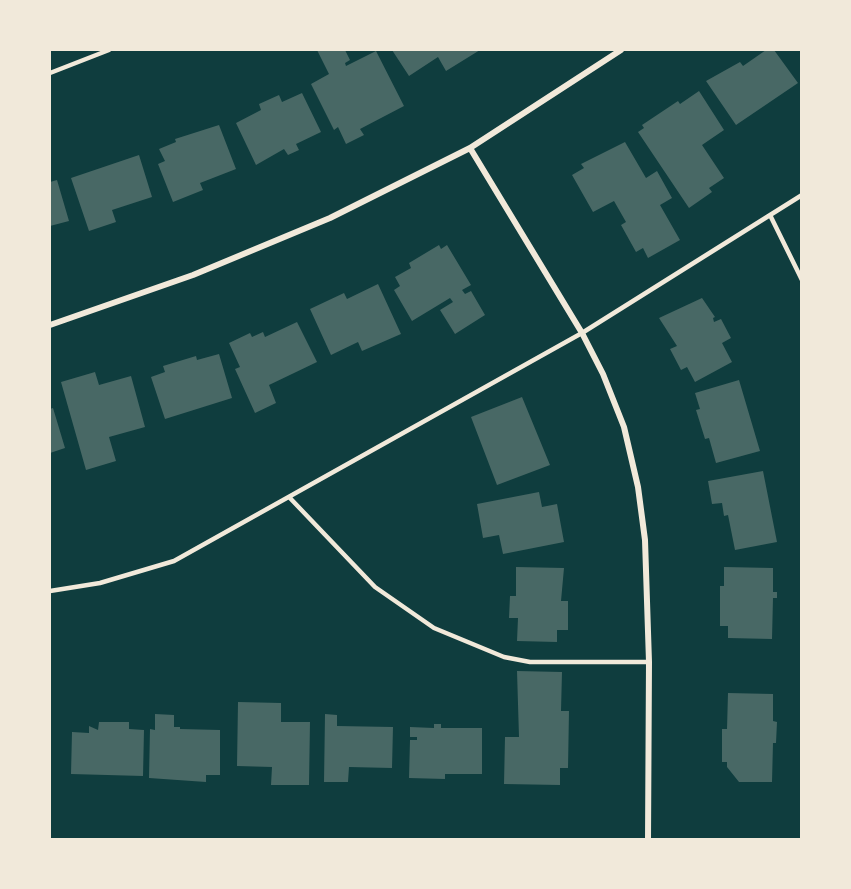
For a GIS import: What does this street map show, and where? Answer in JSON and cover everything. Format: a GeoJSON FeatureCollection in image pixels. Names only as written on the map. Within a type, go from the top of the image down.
{"type":"FeatureCollection","features":[{"type":"Feature","properties":{"kind":"street"},"geometry":{"type":"LineString","coordinates":[[50,325],[194,275],[320,222],[470,148],[621,50]]}},
{"type":"Feature","properties":{"kind":"street"},"geometry":{"type":"LineString","coordinates":[[470,148],[582,333],[603,374],[624,427],[638,487],[645,540],[649,662],[648,840]]}},
{"type":"Feature","properties":{"kind":"lane"},"geometry":{"type":"LineString","coordinates":[[50,73],[109,50]]}},
{"type":"Feature","properties":{"kind":"lane"},"geometry":{"type":"LineString","coordinates":[[50,591],[100,583],[174,561],[582,333],[801,195]]}},
{"type":"Feature","properties":{"kind":"lane"},"geometry":{"type":"LineString","coordinates":[[770,215],[801,280]]}},
{"type":"Feature","properties":{"kind":"lane"},"geometry":{"type":"LineString","coordinates":[[289,497],[375,587],[434,628],[504,657],[531,662],[649,662]]}},
{"type":"Feature","properties":{"kind":"building"},"geometry":{"type":"Polygon","coordinates":[[[317,50],[345,50],[350,60],[345,63],[346,66],[376,51],[404,106],[360,129],[364,135],[346,144],[338,127],[334,130],[311,84],[329,74],[317,50]]]}},
{"type":"Feature","properties":{"kind":"building"},"geometry":{"type":"Polygon","coordinates":[[[392,50],[480,50],[446,71],[438,57],[409,76],[392,50]]]}},
{"type":"Feature","properties":{"kind":"building"},"geometry":{"type":"Polygon","coordinates":[[[766,50],[774,50],[798,83],[736,125],[706,81],[740,62],[743,66],[766,50]]]}},
{"type":"Feature","properties":{"kind":"building"},"geometry":{"type":"Polygon","coordinates":[[[699,91],[724,130],[702,145],[724,178],[709,188],[712,192],[689,208],[638,132],[644,128],[642,125],[678,101],[680,104],[699,91]]]}},
{"type":"Feature","properties":{"kind":"building"},"geometry":{"type":"Polygon","coordinates":[[[302,93],[321,132],[296,144],[299,150],[288,155],[284,149],[256,165],[236,123],[261,110],[259,104],[279,95],[282,102],[302,93]]]}},
{"type":"Feature","properties":{"kind":"building"},"geometry":{"type":"Polygon","coordinates":[[[219,125],[236,169],[200,183],[203,190],[173,202],[158,164],[165,161],[159,149],[176,142],[175,139],[219,125]]]}},
{"type":"Feature","properties":{"kind":"building"},"geometry":{"type":"Polygon","coordinates":[[[625,142],[646,178],[657,171],[672,198],[660,205],[680,240],[648,258],[643,248],[636,252],[621,225],[626,222],[614,201],[593,212],[572,175],[584,168],[581,164],[625,142]]]}},
{"type":"Feature","properties":{"kind":"building"},"geometry":{"type":"Polygon","coordinates":[[[139,155],[152,197],[112,210],[116,222],[89,231],[71,178],[139,155]]]}},
{"type":"Feature","properties":{"kind":"building"},"geometry":{"type":"Polygon","coordinates":[[[57,180],[69,221],[50,226],[50,182],[57,180]]]}},
{"type":"Feature","properties":{"kind":"building"},"geometry":{"type":"Polygon","coordinates":[[[439,245],[441,249],[447,245],[471,285],[462,290],[465,294],[471,291],[485,315],[455,334],[440,310],[453,302],[450,298],[412,321],[394,290],[400,286],[395,277],[411,268],[409,263],[439,245]]]}},
{"type":"Feature","properties":{"kind":"building"},"geometry":{"type":"Polygon","coordinates":[[[378,284],[401,334],[362,351],[358,342],[331,355],[310,309],[344,293],[347,299],[378,284]]]}},
{"type":"Feature","properties":{"kind":"building"},"geometry":{"type":"Polygon","coordinates":[[[702,298],[715,317],[714,322],[721,319],[731,338],[722,343],[732,362],[695,382],[687,367],[681,370],[670,349],[677,346],[659,318],[702,298]]]}},
{"type":"Feature","properties":{"kind":"building"},"geometry":{"type":"Polygon","coordinates":[[[297,322],[317,362],[269,385],[276,403],[255,413],[235,369],[240,367],[229,343],[250,333],[252,337],[263,332],[265,337],[297,322]]]}},
{"type":"Feature","properties":{"kind":"building"},"geometry":{"type":"Polygon","coordinates":[[[219,354],[232,398],[165,419],[151,377],[165,372],[163,366],[196,356],[197,360],[219,354]]]}},
{"type":"Feature","properties":{"kind":"building"},"geometry":{"type":"Polygon","coordinates":[[[95,372],[99,385],[131,376],[145,427],[109,437],[116,461],[86,470],[61,382],[95,372]]]}},
{"type":"Feature","properties":{"kind":"building"},"geometry":{"type":"Polygon","coordinates":[[[739,380],[760,451],[716,463],[709,438],[705,439],[696,410],[700,409],[695,393],[739,380]]]}},
{"type":"Feature","properties":{"kind":"building"},"geometry":{"type":"Polygon","coordinates":[[[522,397],[550,465],[497,485],[471,417],[522,397]]]}},
{"type":"Feature","properties":{"kind":"building"},"geometry":{"type":"Polygon","coordinates":[[[53,408],[65,448],[50,453],[50,409],[53,408]]]}},
{"type":"Feature","properties":{"kind":"building"},"geometry":{"type":"Polygon","coordinates":[[[763,471],[777,542],[735,550],[728,515],[724,516],[722,503],[712,504],[708,481],[763,471]]]}},
{"type":"Feature","properties":{"kind":"building"},"geometry":{"type":"Polygon","coordinates":[[[539,492],[542,507],[557,504],[564,542],[503,554],[499,535],[483,538],[477,504],[539,492]]]}},
{"type":"Feature","properties":{"kind":"building"},"geometry":{"type":"Polygon","coordinates":[[[516,567],[564,568],[561,601],[568,601],[568,630],[557,630],[557,642],[517,641],[518,618],[509,618],[510,596],[516,596],[516,567]]]}},
{"type":"Feature","properties":{"kind":"building"},"geometry":{"type":"Polygon","coordinates":[[[724,567],[773,568],[773,592],[777,592],[777,598],[773,598],[772,639],[728,638],[728,626],[720,626],[720,586],[724,586],[724,567]]]}},
{"type":"Feature","properties":{"kind":"building"},"geometry":{"type":"Polygon","coordinates":[[[517,671],[562,672],[561,711],[569,711],[568,768],[560,768],[560,785],[504,784],[505,737],[519,737],[517,671]]]}},
{"type":"Feature","properties":{"kind":"building"},"geometry":{"type":"Polygon","coordinates":[[[728,693],[773,694],[773,721],[777,722],[776,743],[773,743],[772,782],[739,782],[727,767],[727,762],[722,762],[722,729],[727,729],[728,693]]]}},
{"type":"Feature","properties":{"kind":"building"},"geometry":{"type":"Polygon","coordinates":[[[238,702],[281,703],[281,722],[310,722],[309,785],[271,785],[272,767],[237,766],[238,702]]]}},
{"type":"Feature","properties":{"kind":"building"},"geometry":{"type":"Polygon","coordinates":[[[155,714],[174,715],[174,727],[180,727],[180,729],[220,730],[220,775],[206,775],[206,782],[149,778],[150,729],[155,730],[155,714]]]}},
{"type":"Feature","properties":{"kind":"building"},"geometry":{"type":"Polygon","coordinates":[[[325,714],[337,715],[337,726],[393,727],[392,768],[349,767],[348,782],[324,782],[325,714]]]}},
{"type":"Feature","properties":{"kind":"building"},"geometry":{"type":"Polygon","coordinates":[[[99,722],[129,722],[129,729],[144,730],[143,776],[71,774],[72,732],[89,733],[89,726],[98,730],[99,722]]]}},
{"type":"Feature","properties":{"kind":"building"},"geometry":{"type":"Polygon","coordinates":[[[434,724],[441,724],[441,728],[482,728],[482,774],[445,774],[445,779],[409,778],[410,740],[417,740],[417,737],[410,737],[410,727],[434,728],[434,724]]]}}]}
